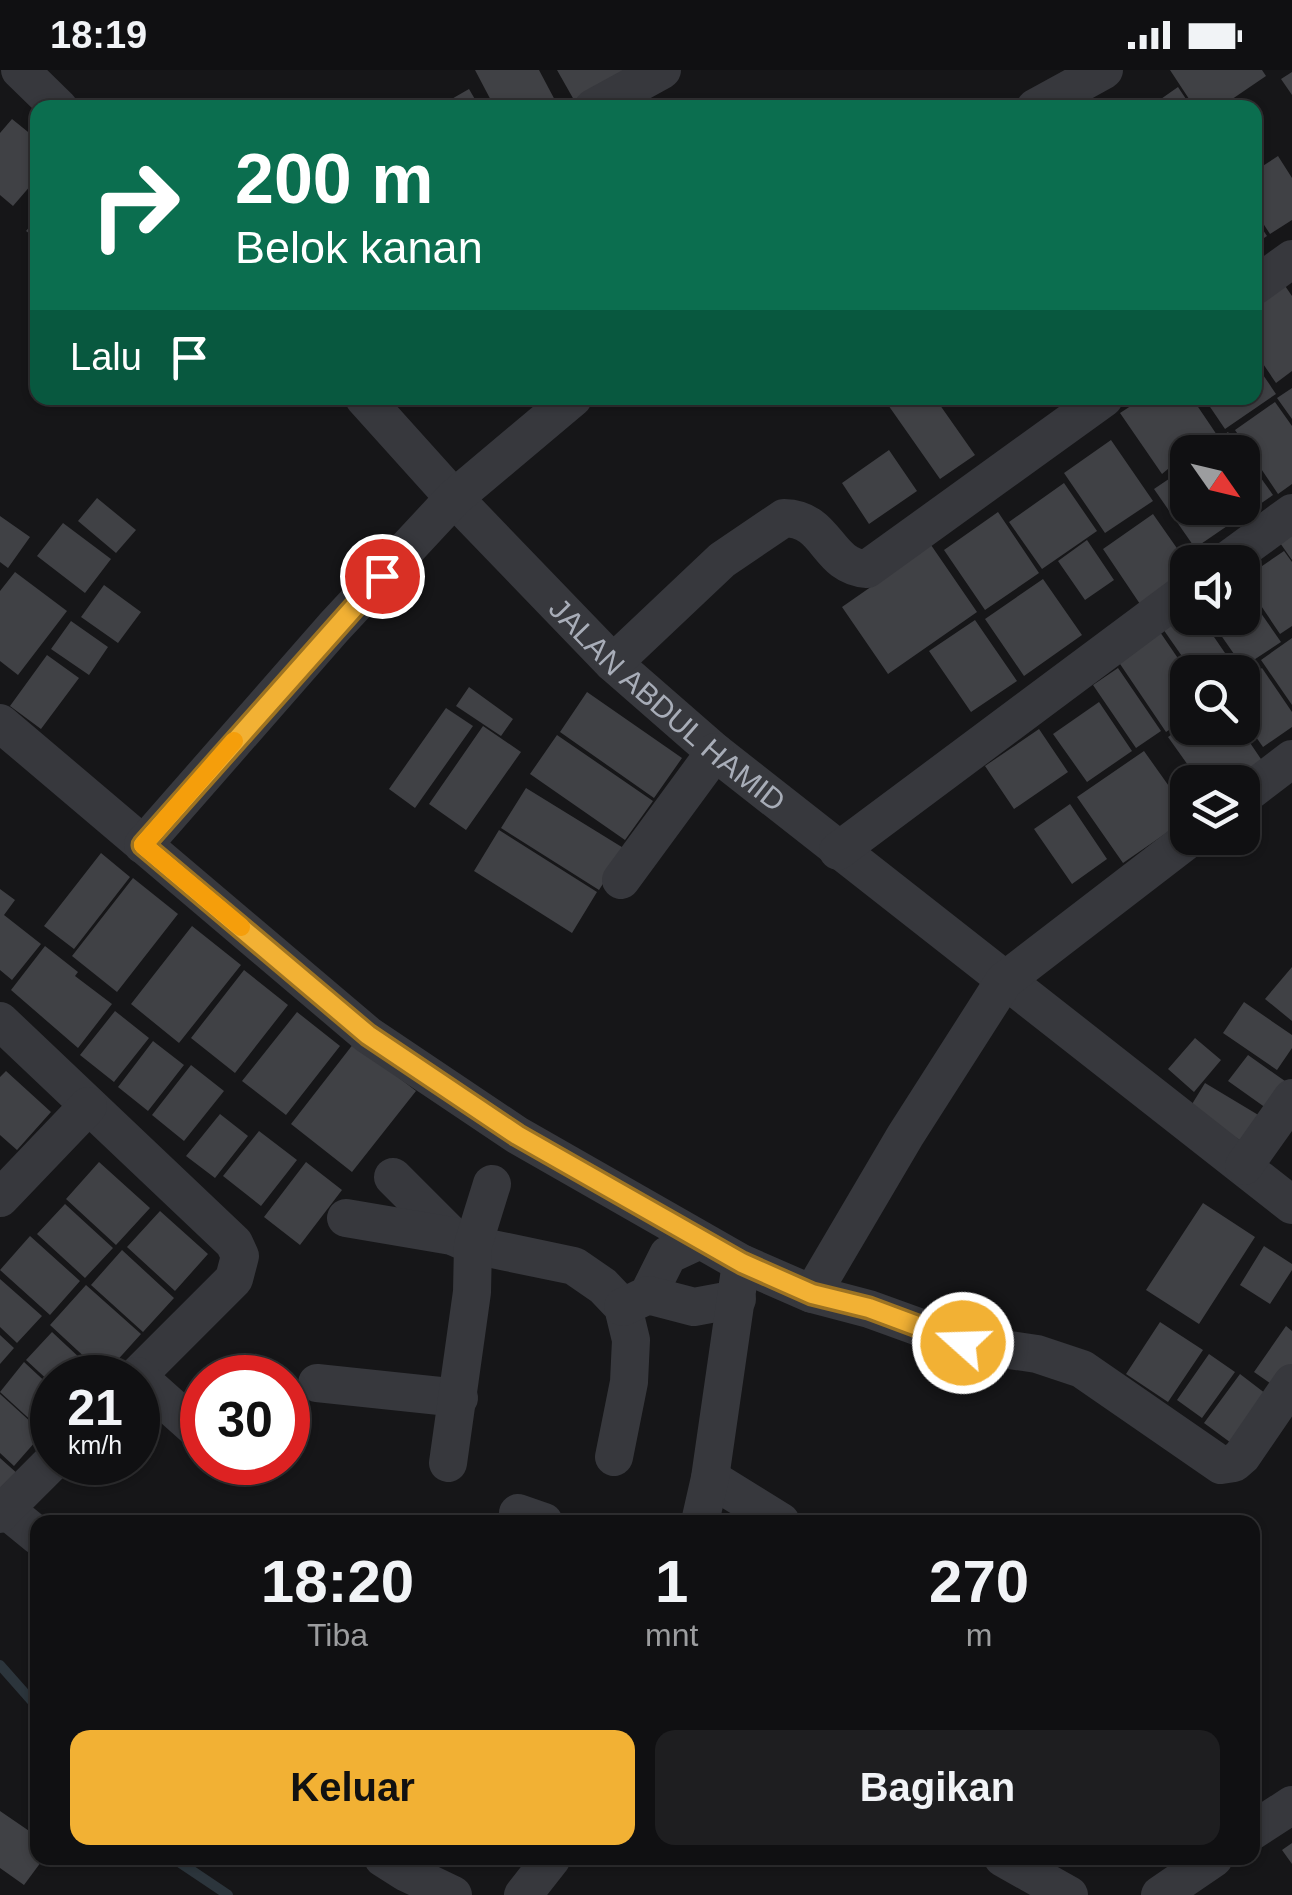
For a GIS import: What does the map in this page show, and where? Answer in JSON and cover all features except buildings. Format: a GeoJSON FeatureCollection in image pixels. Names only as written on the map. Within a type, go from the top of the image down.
{"type":"FeatureCollection","features":[{"type":"Feature","properties":{"kind":"street"},"geometry":{"type":"LineString","coordinates":[[20,70],[52,100]]}},
{"type":"Feature","properties":{"kind":"street"},"geometry":{"type":"LineString","coordinates":[[608,100],[662,70]]}},
{"type":"Feature","properties":{"kind":"street"},"geometry":{"type":"LineString","coordinates":[[1044,100],[1064,80],[1104,70]]}},
{"type":"Feature","properties":{"kind":"street"},"geometry":{"type":"LineString","coordinates":[[1262,281],[1292,259]]}},
{"type":"Feature","properties":{"kind":"street","name":"JALAN ABDUL HAMID"},"geometry":{"type":"LineString","coordinates":[[370,405],[613,662],[715,752],[1292,1205]]}},
{"type":"Feature","properties":{"kind":"street"},"geometry":{"type":"LineString","coordinates":[[143,845],[334,627],[454,498],[565,405]]}},
{"type":"Feature","properties":{"kind":"street"},"geometry":{"type":"LineString","coordinates":[[613,662],[722,560],[784,518],[808,522],[840,560],[866,570],[1094,405]]}},
{"type":"Feature","properties":{"kind":"street"},"geometry":{"type":"LineString","coordinates":[[1248,545],[1292,512]]}},
{"type":"Feature","properties":{"kind":"street"},"geometry":{"type":"LineString","coordinates":[[838,851],[1170,603]]}},
{"type":"Feature","properties":{"kind":"street"},"geometry":{"type":"LineString","coordinates":[[0,723],[368,1035],[517,1135],[700,1240],[739,1281],[869,1308],[963,1343],[1037,1354],[1082,1369],[1220,1465],[1234,1463],[1242,1456],[1292,1383]]}},
{"type":"Feature","properties":{"kind":"street"},"geometry":{"type":"LineString","coordinates":[[620,880],[715,752]]}},
{"type":"Feature","properties":{"kind":"street"},"geometry":{"type":"LineString","coordinates":[[1260,784],[1292,760]]}},
{"type":"Feature","properties":{"kind":"street"},"geometry":{"type":"LineString","coordinates":[[812,1294],[1004,980],[1170,853]]}},
{"type":"Feature","properties":{"kind":"street"},"geometry":{"type":"LineString","coordinates":[[0,1021],[234,1242],[240,1256],[234,1279],[158,1355]]}},
{"type":"Feature","properties":{"kind":"street"},"geometry":{"type":"LineString","coordinates":[[1244,1166],[1292,1098]]}},
{"type":"Feature","properties":{"kind":"street"},"geometry":{"type":"LineString","coordinates":[[0,1198],[88,1106]]}},
{"type":"Feature","properties":{"kind":"street"},"geometry":{"type":"LineString","coordinates":[[393,1178],[462,1240],[472,1292],[448,1463]]}},
{"type":"Feature","properties":{"kind":"street"},"geometry":{"type":"LineString","coordinates":[[462,1240],[492,1184]]}},
{"type":"Feature","properties":{"kind":"street"},"geometry":{"type":"LineString","coordinates":[[346,1218],[574,1266],[636,1301],[694,1306],[739,1281]]}},
{"type":"Feature","properties":{"kind":"street"},"geometry":{"type":"LineString","coordinates":[[614,1457],[629,1382],[636,1301],[668,1254],[700,1240]]}},
{"type":"Feature","properties":{"kind":"street"},"geometry":{"type":"LineString","coordinates":[[702,1515],[739,1281]]}},
{"type":"Feature","properties":{"kind":"street"},"geometry":{"type":"LineString","coordinates":[[317,1383],[459,1398]]}},
{"type":"Feature","properties":{"kind":"street"},"geometry":{"type":"LineString","coordinates":[[160,1398],[180,1415]]}},
{"type":"Feature","properties":{"kind":"street"},"geometry":{"type":"LineString","coordinates":[[710,1478],[770,1515]]}},
{"type":"Feature","properties":{"kind":"street"},"geometry":{"type":"LineString","coordinates":[[30,1484],[3,1512],[30,1531]]}},
{"type":"Feature","properties":{"kind":"street"},"geometry":{"type":"LineString","coordinates":[[394,1865],[453,1895]]}},
{"type":"Feature","properties":{"kind":"street"},"geometry":{"type":"LineString","coordinates":[[522,1895],[546,1865]]}},
{"type":"Feature","properties":{"kind":"street"},"geometry":{"type":"LineString","coordinates":[[1015,1865],[1068,1895]]}},
{"type":"Feature","properties":{"kind":"street"},"geometry":{"type":"LineString","coordinates":[[1160,1895],[1204,1865]]}},
{"type":"Feature","properties":{"kind":"waterway"},"geometry":{"type":"LineString","coordinates":[[0,1665],[30,1699]]}},
{"type":"Feature","properties":{"kind":"waterway"},"geometry":{"type":"LineString","coordinates":[[183,1865],[228,1895]]}},
{"type":"Feature","properties":{"kind":"slow traffic"},"geometry":{"type":"LineString","coordinates":[[234,741],[143,845],[241,927]]}},
{"type":"Feature","properties":{"kind":"route"},"geometry":{"type":"LineString","coordinates":[[382,576],[143,845],[368,1035],[517,1135],[742,1263],[812,1294],[869,1308],[963,1343]]}}]}
